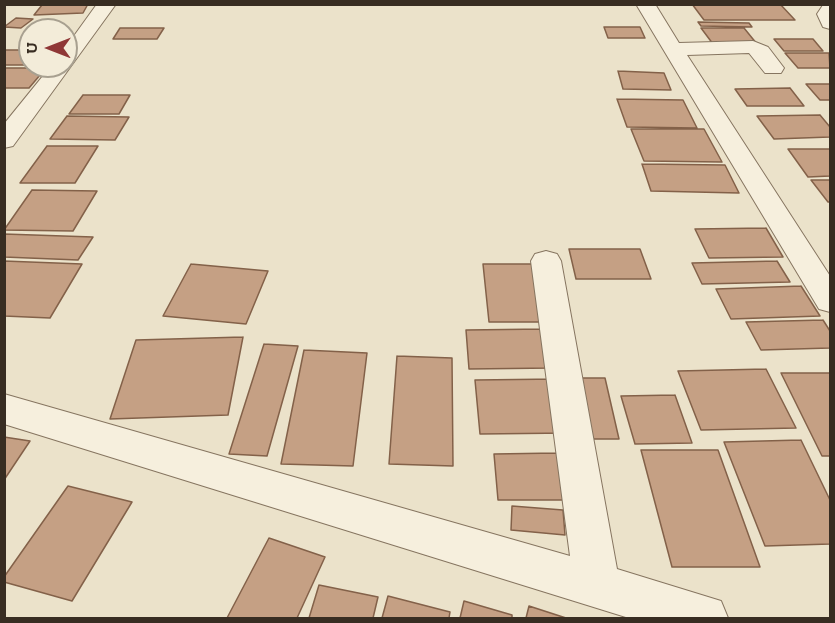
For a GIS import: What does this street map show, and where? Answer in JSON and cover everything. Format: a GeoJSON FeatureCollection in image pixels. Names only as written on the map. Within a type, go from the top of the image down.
{"type":"FeatureCollection","features":[{"type":"Feature","properties":{"kind":"street"},"geometry":{"type":"LineString","coordinates":[[78,44],[107,4]]}},
{"type":"Feature","properties":{"kind":"street"},"geometry":{"type":"LineString","coordinates":[[645,4],[671,49],[831,301]]}},
{"type":"Feature","properties":{"kind":"street"},"geometry":{"type":"LineString","coordinates":[[831,9],[826,14],[831,23]]}},
{"type":"Feature","properties":{"kind":"street"},"geometry":{"type":"LineString","coordinates":[[671,49],[753,47],[761,51],[773,68]]}},
{"type":"Feature","properties":{"kind":"street"},"geometry":{"type":"LineString","coordinates":[[4,141],[53,78]]}},
{"type":"Feature","properties":{"kind":"street"},"geometry":{"type":"LineString","coordinates":[[546,261],[597,587]]}},
{"type":"Feature","properties":{"kind":"street"},"geometry":{"type":"LineString","coordinates":[[4,409],[704,618]]}},
{"type":"Feature","properties":{"kind":"building"},"geometry":{"type":"Polygon","coordinates":[[[88,4],[83,13],[34,15],[42,5],[88,4]]]}},
{"type":"Feature","properties":{"kind":"building"},"geometry":{"type":"Polygon","coordinates":[[[692,4],[780,4],[795,20],[704,20],[692,4]]]}},
{"type":"Feature","properties":{"kind":"building"},"geometry":{"type":"Polygon","coordinates":[[[16,18],[18,18],[18,28],[4,27],[16,18]]]}},
{"type":"Feature","properties":{"kind":"building"},"geometry":{"type":"Polygon","coordinates":[[[698,22],[749,23],[752,27],[701,26],[698,22]]]}},
{"type":"Feature","properties":{"kind":"building"},"geometry":{"type":"Polygon","coordinates":[[[604,27],[640,27],[645,38],[608,38],[604,27]]]}},
{"type":"Feature","properties":{"kind":"building"},"geometry":{"type":"Polygon","coordinates":[[[120,28],[164,28],[157,39],[113,39],[120,28]]]}},
{"type":"Feature","properties":{"kind":"building"},"geometry":{"type":"Polygon","coordinates":[[[701,28],[744,28],[757,44],[713,44],[701,28]]]}},
{"type":"Feature","properties":{"kind":"building"},"geometry":{"type":"Polygon","coordinates":[[[774,39],[813,39],[823,51],[784,51],[774,39]]]}},
{"type":"Feature","properties":{"kind":"building"},"geometry":{"type":"Polygon","coordinates":[[[4,50],[18,50],[18,65],[4,65],[4,50]]]}},
{"type":"Feature","properties":{"kind":"building"},"geometry":{"type":"Polygon","coordinates":[[[785,53],[829,53],[830,68],[798,68],[785,53]]]}},
{"type":"Feature","properties":{"kind":"building"},"geometry":{"type":"Polygon","coordinates":[[[4,68],[18,68],[18,78],[38,78],[29,88],[4,88],[4,68]]]}},
{"type":"Feature","properties":{"kind":"building"},"geometry":{"type":"Polygon","coordinates":[[[618,71],[664,73],[671,90],[623,89],[618,71]]]}},
{"type":"Feature","properties":{"kind":"building"},"geometry":{"type":"Polygon","coordinates":[[[806,84],[830,84],[830,100],[820,100],[806,84]]]}},
{"type":"Feature","properties":{"kind":"building"},"geometry":{"type":"Polygon","coordinates":[[[790,88],[804,106],[747,106],[735,89],[790,88]]]}},
{"type":"Feature","properties":{"kind":"building"},"geometry":{"type":"Polygon","coordinates":[[[83,95],[130,95],[119,114],[69,114],[83,95]]]}},
{"type":"Feature","properties":{"kind":"building"},"geometry":{"type":"Polygon","coordinates":[[[617,99],[683,100],[697,128],[627,127],[617,99]]]}},
{"type":"Feature","properties":{"kind":"building"},"geometry":{"type":"Polygon","coordinates":[[[820,115],[830,127],[830,137],[774,139],[757,116],[820,115]]]}},
{"type":"Feature","properties":{"kind":"building"},"geometry":{"type":"Polygon","coordinates":[[[67,116],[129,117],[115,140],[50,139],[67,116]]]}},
{"type":"Feature","properties":{"kind":"building"},"geometry":{"type":"Polygon","coordinates":[[[631,129],[704,129],[722,162],[644,161],[631,129]]]}},
{"type":"Feature","properties":{"kind":"building"},"geometry":{"type":"Polygon","coordinates":[[[47,146],[98,146],[75,183],[20,183],[47,146]]]}},
{"type":"Feature","properties":{"kind":"building"},"geometry":{"type":"Polygon","coordinates":[[[788,149],[830,149],[830,176],[808,177],[788,149]]]}},
{"type":"Feature","properties":{"kind":"building"},"geometry":{"type":"Polygon","coordinates":[[[642,164],[725,165],[739,193],[651,191],[642,164]]]}},
{"type":"Feature","properties":{"kind":"building"},"geometry":{"type":"Polygon","coordinates":[[[811,180],[830,180],[830,202],[828,202],[811,180]]]}},
{"type":"Feature","properties":{"kind":"building"},"geometry":{"type":"Polygon","coordinates":[[[32,190],[97,191],[73,231],[4,230],[32,190]]]}},
{"type":"Feature","properties":{"kind":"building"},"geometry":{"type":"Polygon","coordinates":[[[766,228],[783,257],[709,258],[695,229],[766,228]]]}},
{"type":"Feature","properties":{"kind":"building"},"geometry":{"type":"Polygon","coordinates":[[[4,234],[93,237],[78,260],[4,257],[4,234]]]}},
{"type":"Feature","properties":{"kind":"building"},"geometry":{"type":"Polygon","coordinates":[[[569,249],[640,249],[651,279],[576,279],[569,249]]]}},
{"type":"Feature","properties":{"kind":"building"},"geometry":{"type":"Polygon","coordinates":[[[4,261],[82,264],[50,318],[4,316],[4,261]]]}},
{"type":"Feature","properties":{"kind":"building"},"geometry":{"type":"Polygon","coordinates":[[[777,261],[790,282],[702,284],[692,263],[777,261]]]}},
{"type":"Feature","properties":{"kind":"building"},"geometry":{"type":"Polygon","coordinates":[[[191,264],[268,271],[246,324],[163,316],[191,264]]]}},
{"type":"Feature","properties":{"kind":"building"},"geometry":{"type":"Polygon","coordinates":[[[483,264],[536,264],[546,322],[489,322],[483,264]]]}},
{"type":"Feature","properties":{"kind":"building"},"geometry":{"type":"Polygon","coordinates":[[[801,286],[820,316],[731,319],[716,289],[801,286]]]}},
{"type":"Feature","properties":{"kind":"building"},"geometry":{"type":"Polygon","coordinates":[[[823,320],[830,331],[830,348],[761,350],[746,322],[823,320]]]}},
{"type":"Feature","properties":{"kind":"building"},"geometry":{"type":"Polygon","coordinates":[[[544,329],[552,368],[469,369],[466,330],[544,329]]]}},
{"type":"Feature","properties":{"kind":"building"},"geometry":{"type":"Polygon","coordinates":[[[243,337],[228,415],[110,419],[136,340],[243,337]]]}},
{"type":"Feature","properties":{"kind":"building"},"geometry":{"type":"Polygon","coordinates":[[[264,344],[298,346],[267,456],[229,454],[264,344]]]}},
{"type":"Feature","properties":{"kind":"building"},"geometry":{"type":"Polygon","coordinates":[[[304,350],[367,353],[353,466],[281,464],[304,350]]]}},
{"type":"Feature","properties":{"kind":"building"},"geometry":{"type":"Polygon","coordinates":[[[397,356],[452,358],[453,466],[389,464],[397,356]]]}},
{"type":"Feature","properties":{"kind":"building"},"geometry":{"type":"Polygon","coordinates":[[[766,369],[796,428],[701,430],[678,371],[766,369]]]}},
{"type":"Feature","properties":{"kind":"building"},"geometry":{"type":"Polygon","coordinates":[[[781,373],[830,373],[830,456],[822,456],[781,373]]]}},
{"type":"Feature","properties":{"kind":"building"},"geometry":{"type":"Polygon","coordinates":[[[579,378],[605,378],[619,439],[590,439],[579,378]]]}},
{"type":"Feature","properties":{"kind":"building"},"geometry":{"type":"Polygon","coordinates":[[[558,379],[569,433],[480,434],[475,380],[558,379]]]}},
{"type":"Feature","properties":{"kind":"building"},"geometry":{"type":"Polygon","coordinates":[[[675,395],[692,443],[635,444],[621,396],[675,395]]]}},
{"type":"Feature","properties":{"kind":"building"},"geometry":{"type":"Polygon","coordinates":[[[4,437],[30,441],[4,480],[4,437]]]}},
{"type":"Feature","properties":{"kind":"building"},"geometry":{"type":"Polygon","coordinates":[[[801,440],[830,500],[830,544],[765,546],[724,442],[801,440]]]}},
{"type":"Feature","properties":{"kind":"building"},"geometry":{"type":"Polygon","coordinates":[[[641,450],[718,450],[760,567],[672,567],[641,450]]]}},
{"type":"Feature","properties":{"kind":"building"},"geometry":{"type":"Polygon","coordinates":[[[557,453],[564,500],[498,500],[494,454],[557,453]]]}},
{"type":"Feature","properties":{"kind":"building"},"geometry":{"type":"Polygon","coordinates":[[[68,486],[132,502],[72,601],[4,582],[4,577],[68,486]]]}},
{"type":"Feature","properties":{"kind":"building"},"geometry":{"type":"Polygon","coordinates":[[[512,506],[563,510],[565,535],[511,530],[512,506]]]}},
{"type":"Feature","properties":{"kind":"building"},"geometry":{"type":"Polygon","coordinates":[[[269,538],[325,557],[297,618],[227,618],[269,538]]]}},
{"type":"Feature","properties":{"kind":"building"},"geometry":{"type":"Polygon","coordinates":[[[319,585],[378,597],[373,618],[309,618],[319,585]]]}},
{"type":"Feature","properties":{"kind":"building"},"geometry":{"type":"Polygon","coordinates":[[[388,596],[450,612],[449,618],[382,618],[388,596]]]}},
{"type":"Feature","properties":{"kind":"building"},"geometry":{"type":"Polygon","coordinates":[[[464,601],[512,615],[512,618],[460,618],[464,601]]]}},
{"type":"Feature","properties":{"kind":"building"},"geometry":{"type":"Polygon","coordinates":[[[529,606],[566,618],[526,618],[529,606]]]}}]}
